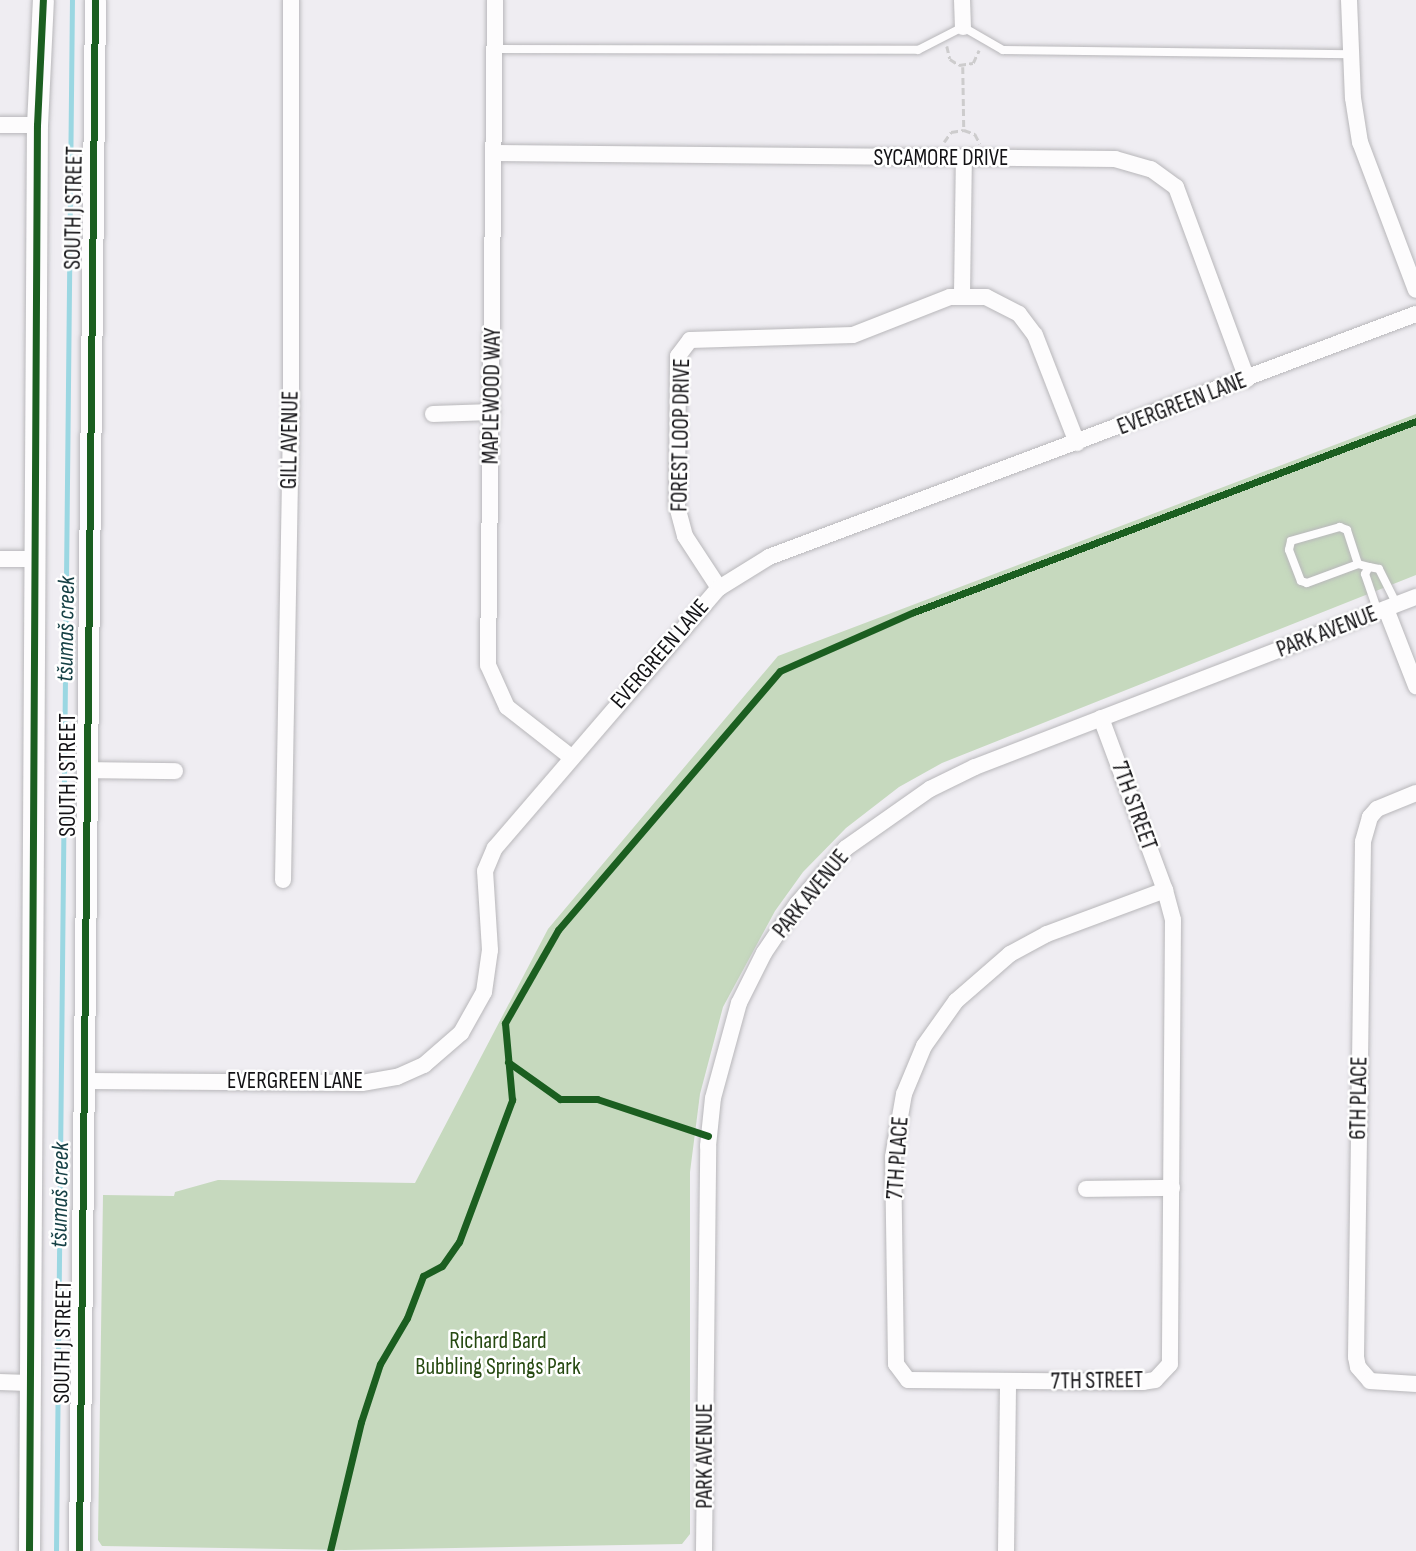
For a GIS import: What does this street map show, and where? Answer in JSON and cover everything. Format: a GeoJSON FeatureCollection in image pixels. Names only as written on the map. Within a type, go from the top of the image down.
{"type":"FeatureCollection","features":[{"type":"Feature","properties":{"kind":"street","name":"SOUTH J STREET"},"geometry":{"type":"LineString","coordinates":[[29,1551],[27,1382],[37,125],[43,0]]}},
{"type":"Feature","properties":{"kind":"street","name":"SOUTH J STREET"},"geometry":{"type":"LineString","coordinates":[[79,1551],[87,1081],[87,770],[95,0]]}},
{"type":"Feature","properties":{"kind":"street","name":"GILL AVENUE"},"geometry":{"type":"LineString","coordinates":[[283,880],[291,400],[291,0]]}},
{"type":"Feature","properties":{"kind":"street","name":"MAPLEWOOD WAY"},"geometry":{"type":"LineString","coordinates":[[495,0],[492,681],[507,707],[571,757]]}},
{"type":"Feature","properties":{"kind":"street"},"geometry":{"type":"LineString","coordinates":[[962,0],[962,27]]}},
{"type":"Feature","properties":{"kind":"street"},"geometry":{"type":"LineString","coordinates":[[1349,0],[1351,54],[1360,142],[1416,290]]}},
{"type":"Feature","properties":{"kind":"street"},"geometry":{"type":"LineString","coordinates":[[0,125],[37,125]]}},
{"type":"Feature","properties":{"kind":"street","name":"SYCAMORE DRIVE"},"geometry":{"type":"LineString","coordinates":[[495,153],[1115,159],[1164,177],[1176,187],[1247,379]]}},
{"type":"Feature","properties":{"kind":"street"},"geometry":{"type":"LineString","coordinates":[[964,158],[962,294],[999,302],[1028,323],[1077,443]]}},
{"type":"Feature","properties":{"kind":"street","name":"FOREST LOOP DRIVE"},"geometry":{"type":"LineString","coordinates":[[719,588],[685,536],[677,507],[678,356],[682,347],[699,337],[853,335],[962,294]]}},
{"type":"Feature","properties":{"kind":"street","name":"EVERGREEN LANE"},"geometry":{"type":"LineString","coordinates":[[87,1081],[362,1083],[397,1077],[424,1065],[461,1033],[484,992],[490,950],[485,871],[495,848],[719,588],[769,557],[1416,314]]}},
{"type":"Feature","properties":{"kind":"street"},"geometry":{"type":"LineString","coordinates":[[433,414],[492,412]]}},
{"type":"Feature","properties":{"kind":"street"},"geometry":{"type":"LineString","coordinates":[[0,559],[34,559]]}},
{"type":"Feature","properties":{"kind":"street","name":"PARK AVENUE"},"geometry":{"type":"LineString","coordinates":[[704,1551],[708,1136],[726,1045],[740,1003],[764,953],[797,904],[846,848],[930,789],[1101,718],[1416,597]]}},
{"type":"Feature","properties":{"kind":"street"},"geometry":{"type":"LineString","coordinates":[[1387,608],[1416,686]]}},
{"type":"Feature","properties":{"kind":"street","name":"7TH STREET"},"geometry":{"type":"LineString","coordinates":[[1009,1383],[1143,1382],[1164,1374],[1170,1364],[1174,947],[1165,890],[1101,718]]}},
{"type":"Feature","properties":{"kind":"street"},"geometry":{"type":"LineString","coordinates":[[87,770],[175,771]]}},
{"type":"Feature","properties":{"kind":"street","name":"6TH PLACE"},"geometry":{"type":"LineString","coordinates":[[1416,793],[1377,809],[1364,829],[1356,1357],[1358,1367],[1370,1381],[1416,1384]]}},
{"type":"Feature","properties":{"kind":"street","name":"7TH PLACE"},"geometry":{"type":"LineString","coordinates":[[1009,1383],[917,1383],[900,1373],[896,1364],[893,1157],[904,1094],[930,1037],[979,976],[1048,934],[1165,890]]}},
{"type":"Feature","properties":{"kind":"street"},"geometry":{"type":"LineString","coordinates":[[1086,1189],[1172,1188]]}},
{"type":"Feature","properties":{"kind":"street"},"geometry":{"type":"LineString","coordinates":[[0,1382],[27,1382]]}},
{"type":"Feature","properties":{"kind":"street"},"geometry":{"type":"LineString","coordinates":[[1006,1551],[1009,1383]]}},
{"type":"Feature","properties":{"kind":"lane"},"geometry":{"type":"LineString","coordinates":[[494,49],[918,50],[962,27],[1003,50],[1351,54]]}},
{"type":"Feature","properties":{"kind":"lane"},"geometry":{"type":"LineString","coordinates":[[1358,564],[1347,530],[1340,527],[1291,541],[1289,550],[1301,581],[1307,583],[1358,564],[1380,569],[1387,608]]}},
{"type":"Feature","properties":{"kind":"lane"},"geometry":{"type":"LineString","coordinates":[[1369,567],[1365,574],[1387,608]]}},
{"type":"Feature","properties":{"kind":"path"},"geometry":{"type":"LineString","coordinates":[[946,35],[950,59],[963,65]]}},
{"type":"Feature","properties":{"kind":"path"},"geometry":{"type":"LineString","coordinates":[[963,65],[977,58],[980,37]]}},
{"type":"Feature","properties":{"kind":"path"},"geometry":{"type":"LineString","coordinates":[[963,65],[964,130]]}},
{"type":"Feature","properties":{"kind":"path"},"geometry":{"type":"LineString","coordinates":[[944,144],[951,132],[964,130],[975,134],[979,144]]}},
{"type":"Feature","properties":{"kind":"green space","name":"Richard Bard Bubbling Springs Park"},"geometry":{"type":"Polygon","coordinates":[[[1416,414],[1416,575],[942,763],[899,787],[846,828],[803,872],[775,911],[723,1007],[700,1094],[690,1172],[690,1534],[682,1544],[345,1550],[102,1546],[98,1540],[103,1195],[174,1196],[175,1192],[218,1180],[415,1183],[548,929],[778,656],[1416,414]]]}},
{"type":"Feature","properties":{"kind":"waterway","name":"tšumaš creek"},"geometry":{"type":"LineString","coordinates":[[56,1551],[72,0]]}},
{"type":"Feature","properties":{"kind":"cycle path"},"geometry":{"type":"LineString","coordinates":[[29,1551],[37,125],[43,0]]}},
{"type":"Feature","properties":{"kind":"cycle path"},"geometry":{"type":"LineString","coordinates":[[79,1551],[95,0]]}},
{"type":"Feature","properties":{"kind":"cycle path"},"geometry":{"type":"LineString","coordinates":[[330,1551],[361,1422],[380,1364],[407,1318],[423,1276],[442,1266],[459,1242],[512,1100],[505,1023],[558,930],[780,671],[914,612],[1416,421]]}},
{"type":"Feature","properties":{"kind":"cycle path"},"geometry":{"type":"LineString","coordinates":[[508,1062],[560,1099],[597,1099],[708,1136]]}}]}
